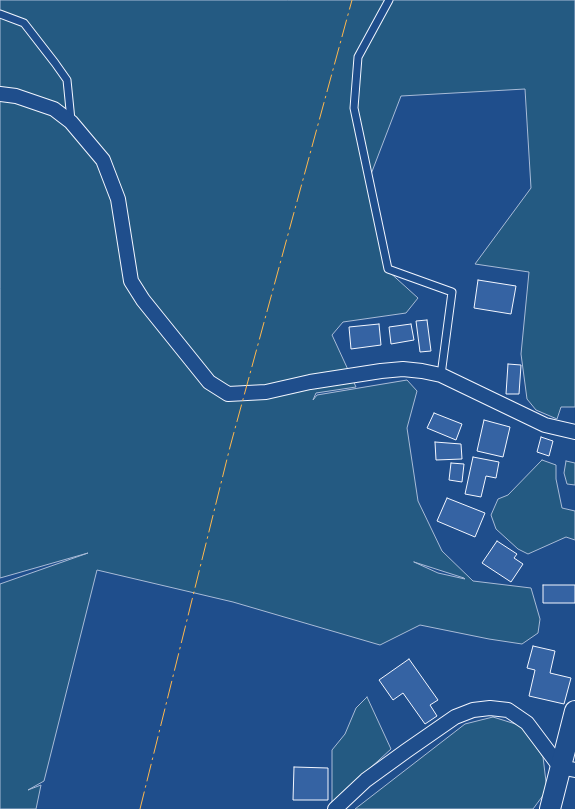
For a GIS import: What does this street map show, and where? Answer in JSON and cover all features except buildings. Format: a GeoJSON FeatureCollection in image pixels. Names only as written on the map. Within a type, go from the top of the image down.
{"type":"FeatureCollection","features":[{"type":"Feature","properties":{"kind":"street"},"geometry":{"type":"LineString","coordinates":[[0,94],[16,96],[54,109],[71,122],[103,160],[118,199],[131,281],[143,300],[209,382],[228,394],[266,392],[310,382],[389,370],[422,371],[441,375],[545,425],[575,432]]}},
{"type":"Feature","properties":{"kind":"street"},"geometry":{"type":"LineString","coordinates":[[335,809],[366,780],[390,762],[455,717],[473,710],[490,708],[508,710],[526,723],[567,768]]}},
{"type":"Feature","properties":{"kind":"street"},"geometry":{"type":"LineString","coordinates":[[550,809],[567,768],[575,711]]}},
{"type":"Feature","properties":{"kind":"lane"},"geometry":{"type":"LineString","coordinates":[[390,0],[358,57],[354,108],[388,269],[452,292],[441,375]]}},
{"type":"Feature","properties":{"kind":"lane"},"geometry":{"type":"LineString","coordinates":[[0,14],[24,23],[67,80],[71,122]]}},
{"type":"Feature","properties":{"kind":"shaded area"},"geometry":{"type":"Polygon","coordinates":[[[0,0],[575,0],[575,407],[561,407],[557,419],[536,410],[527,399],[521,354],[529,272],[475,264],[531,188],[525,89],[401,96],[368,182],[386,269],[418,298],[406,313],[343,322],[332,335],[356,387],[316,393],[313,400],[317,395],[407,380],[417,391],[407,428],[418,501],[442,551],[473,581],[531,588],[540,619],[538,633],[522,644],[420,625],[380,645],[233,602],[97,570],[44,781],[28,790],[41,785],[36,809],[0,809],[0,584],[88,553],[0,578],[0,0]],[[414,562],[438,573],[464,578],[414,562]]]}},
{"type":"Feature","properties":{"kind":"shaded area"},"geometry":{"type":"Polygon","coordinates":[[[542,460],[556,465],[556,479],[562,508],[575,511],[575,540],[566,537],[528,554],[518,549],[496,529],[491,515],[498,499],[508,495],[542,460]]]}},
{"type":"Feature","properties":{"kind":"shaded area"},"geometry":{"type":"Polygon","coordinates":[[[566,461],[575,463],[575,485],[567,484],[564,473],[566,461]]]}},
{"type":"Feature","properties":{"kind":"shaded area"},"geometry":{"type":"Polygon","coordinates":[[[367,697],[391,749],[332,803],[332,750],[345,734],[356,708],[367,697]]]}},
{"type":"Feature","properties":{"kind":"shaded area"},"geometry":{"type":"Polygon","coordinates":[[[493,717],[522,726],[543,757],[547,790],[533,809],[355,809],[465,724],[493,717]]]}},
{"type":"Feature","properties":{"kind":"power"},"geometry":{"type":"LineString","coordinates":[[140,809],[230,447],[352,0]]}}]}
